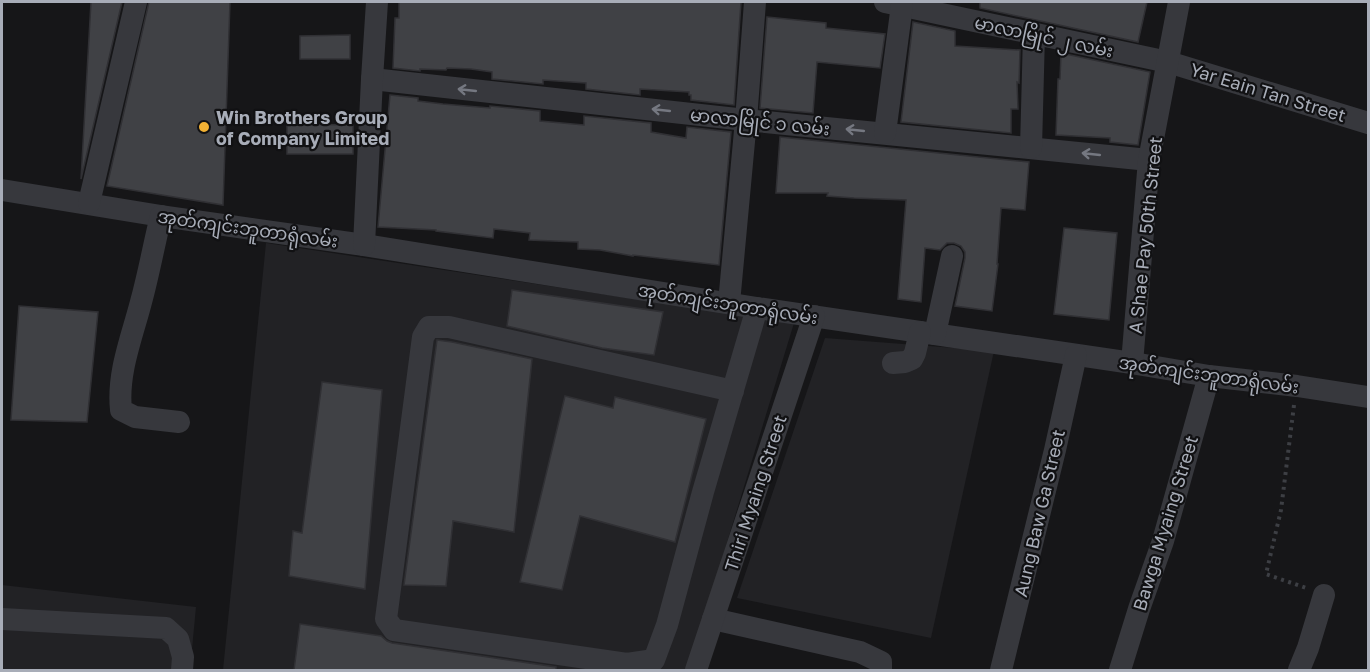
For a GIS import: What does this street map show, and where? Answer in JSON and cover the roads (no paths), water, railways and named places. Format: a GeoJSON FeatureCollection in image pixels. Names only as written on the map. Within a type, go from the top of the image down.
{"type":"FeatureCollection","features":[{"type":"Feature","properties":{"kind":"street"},"geometry":{"type":"LineString","coordinates":[[89,203],[136,2]]}},
{"type":"Feature","properties":{"kind":"street"},"geometry":{"type":"LineString","coordinates":[[364,245],[377,2]]}},
{"type":"Feature","properties":{"kind":"street"},"geometry":{"type":"LineString","coordinates":[[729,303],[755,2]]}},
{"type":"Feature","properties":{"kind":"street","name":"A Shae Pay 50th Street"},"geometry":{"type":"LineString","coordinates":[[1132,363],[1149,160],[1179,2]]}},
{"type":"Feature","properties":{"kind":"street"},"geometry":{"type":"LineString","coordinates":[[885,134],[893,3]]}},
{"type":"Feature","properties":{"kind":"street","name":"မာလာမြိုင် ၂ လမ်း"},"geometry":{"type":"LineString","coordinates":[[893,3],[1168,62]]}},
{"type":"Feature","properties":{"kind":"street"},"geometry":{"type":"LineString","coordinates":[[1031,148],[1034,34]]}},
{"type":"Feature","properties":{"kind":"street","name":"Yar Eain Tan Street"},"geometry":{"type":"LineString","coordinates":[[1168,62],[1368,123]]}},
{"type":"Feature","properties":{"kind":"street","name":"မာလာမြိုင် ၁ လမ်း"},"geometry":{"type":"LineString","coordinates":[[372,79],[746,120],[1149,160]]}},
{"type":"Feature","properties":{"kind":"street","name":"အုတ်ကျင်းဘူတာရုံလမ်း"},"geometry":{"type":"LineString","coordinates":[[2,190],[757,308],[1209,376],[1368,397]]}},
{"type":"Feature","properties":{"kind":"street"},"geometry":{"type":"LineString","coordinates":[[161,216],[141,302],[129,341],[119,393],[121,410],[135,417],[179,422]]}},
{"type":"Feature","properties":{"kind":"street"},"geometry":{"type":"LineString","coordinates":[[892,363],[912,359],[927,333],[952,256]]}},
{"type":"Feature","properties":{"kind":"street"},"geometry":{"type":"LineString","coordinates":[[733,391],[449,327],[429,327],[423,337],[386,620],[394,630],[627,664],[654,660],[667,625],[757,308]]}},
{"type":"Feature","properties":{"kind":"street","name":"Thiri Myaing Street"},"geometry":{"type":"LineString","coordinates":[[696,670],[814,316]]}},
{"type":"Feature","properties":{"kind":"street","name":"Aung Baw Ga Street"},"geometry":{"type":"LineString","coordinates":[[1001,670],[1076,355]]}},
{"type":"Feature","properties":{"kind":"street","name":"Bawga Myaing Street"},"geometry":{"type":"LineString","coordinates":[[1120,670],[1163,541],[1209,376]]}},
{"type":"Feature","properties":{"kind":"street"},"geometry":{"type":"LineString","coordinates":[[1299,670],[1324,595]]}},
{"type":"Feature","properties":{"kind":"street"},"geometry":{"type":"LineString","coordinates":[[2,619],[166,628],[178,639],[183,657],[182,670]]}},
{"type":"Feature","properties":{"kind":"street"},"geometry":{"type":"LineString","coordinates":[[713,619],[860,652],[881,662],[881,670]]}},
{"type":"Feature","properties":{"kind":"place","name":"Win Brothers Group of Company Limited"},"geometry":{"type":"Point","coordinates":[204,127]}}]}
